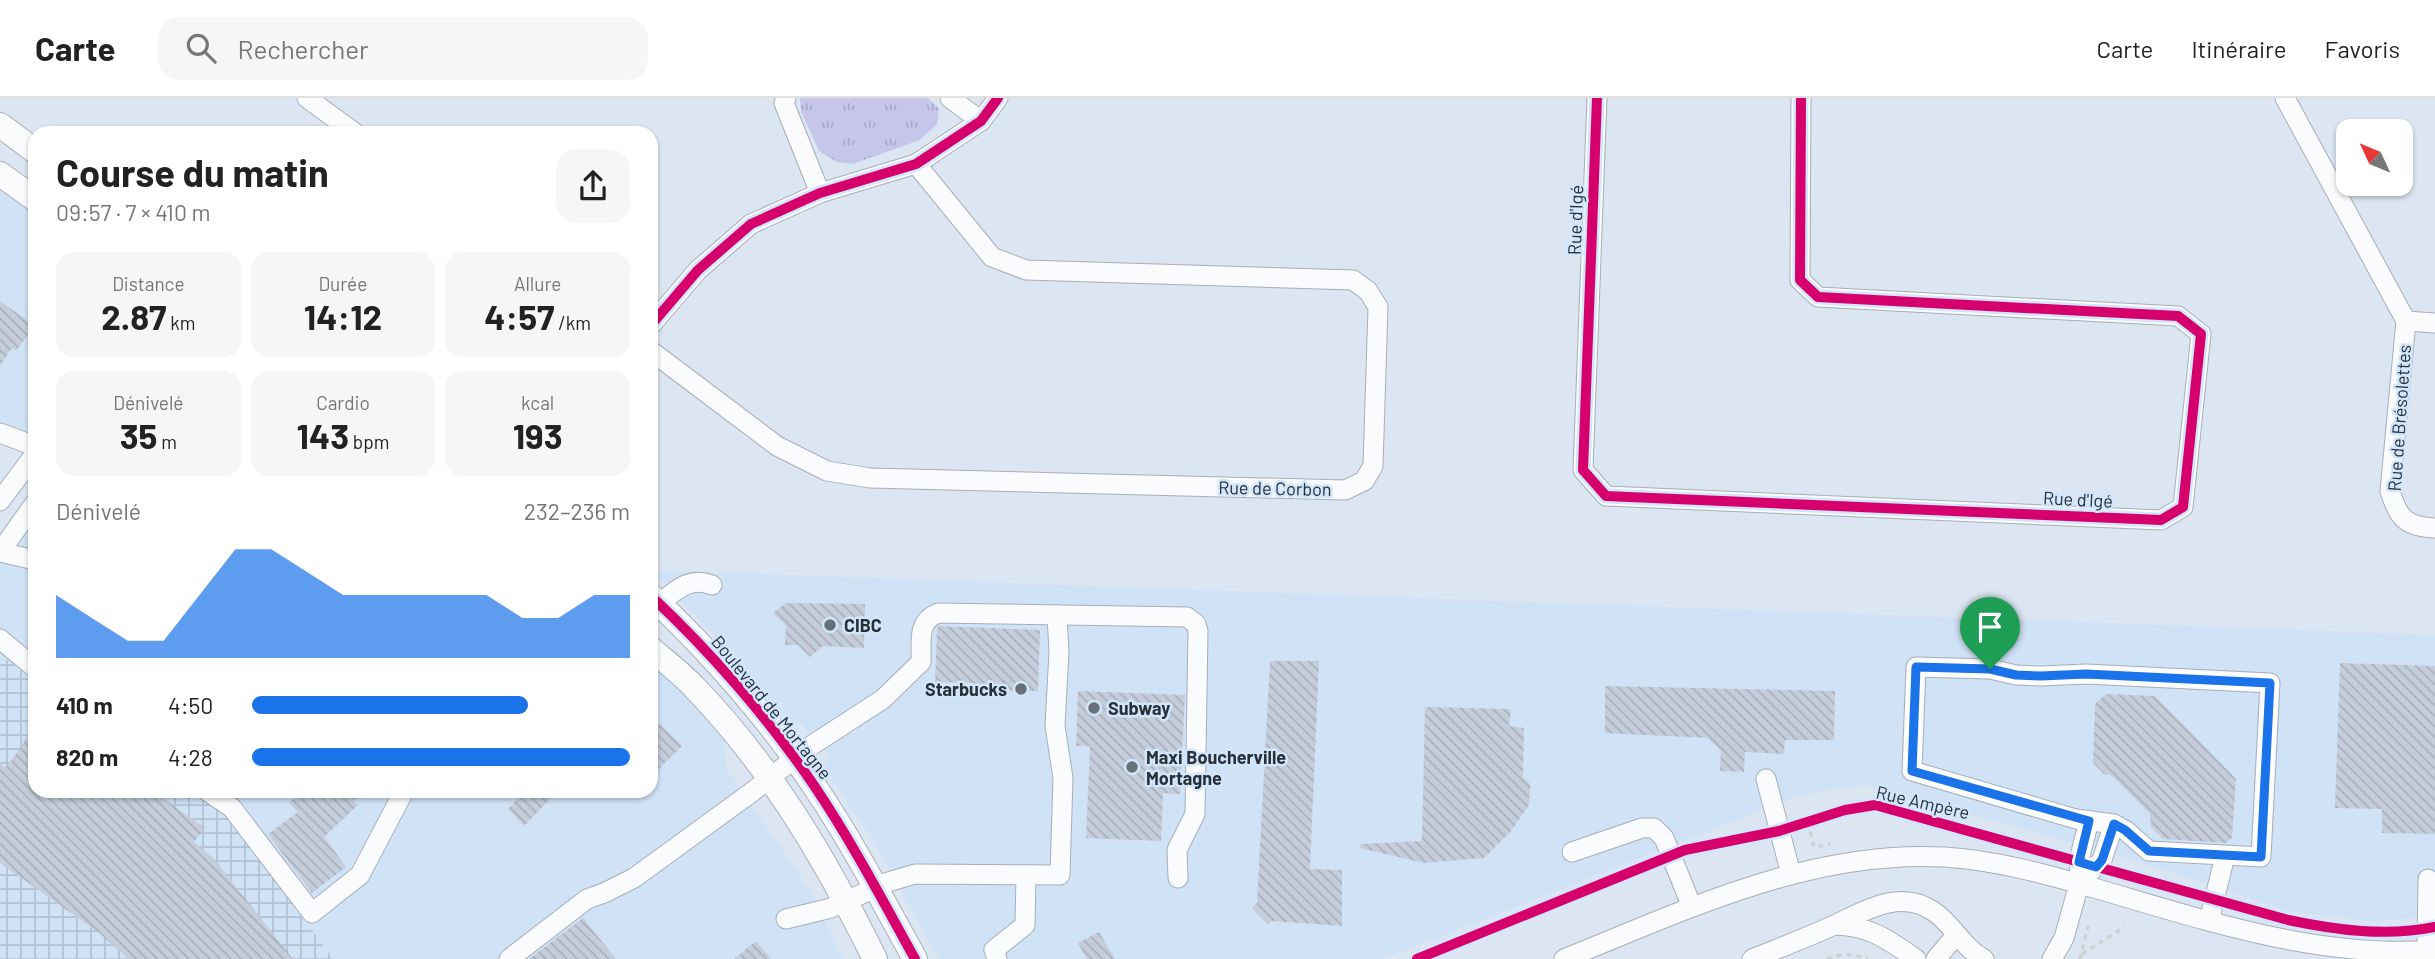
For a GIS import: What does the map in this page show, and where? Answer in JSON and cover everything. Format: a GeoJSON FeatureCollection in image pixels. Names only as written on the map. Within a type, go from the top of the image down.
{"type":"FeatureCollection","features":[{"type":"Feature","properties":{"kind":"main road"},"geometry":{"type":"LineString","coordinates":[[0,125],[28,146]]}},
{"type":"Feature","properties":{"kind":"main road"},"geometry":{"type":"LineString","coordinates":[[0,173],[28,194]]}},
{"type":"Feature","properties":{"kind":"main road","name":"Boulevard de Mortagne"},"geometry":{"type":"LineString","coordinates":[[658,603],[704,649],[794,758],[826,803],[915,959]]}},
{"type":"Feature","properties":{"kind":"main road"},"geometry":{"type":"LineString","coordinates":[[658,655],[694,687],[770,777],[808,834],[875,959]]}},
{"type":"Feature","properties":{"kind":"street"},"geometry":{"type":"LineString","coordinates":[[307,98],[345,126]]}},
{"type":"Feature","properties":{"kind":"street"},"geometry":{"type":"LineString","coordinates":[[786,98],[784,103],[820,194]]}},
{"type":"Feature","properties":{"kind":"street"},"geometry":{"type":"LineString","coordinates":[[950,98],[981,121]]}},
{"type":"Feature","properties":{"kind":"street"},"geometry":{"type":"LineString","coordinates":[[658,317],[698,270],[751,224],[820,194],[916,164],[981,121],[998,98]]}},
{"type":"Feature","properties":{"kind":"street","name":"Rue d'Igé"},"geometry":{"type":"LineString","coordinates":[[1597,98],[1583,470],[1606,496],[2161,520],[2183,507],[2200,334],[2178,316],[1818,297],[1800,280],[1801,98]]}},
{"type":"Feature","properties":{"kind":"street","name":"Rue de Brésolettes"},"geometry":{"type":"LineString","coordinates":[[2285,98],[2406,321],[2390,491],[2396,511],[2416,527],[2435,528]]}},
{"type":"Feature","properties":{"kind":"street","name":"Rue de Corbon"},"geometry":{"type":"LineString","coordinates":[[658,356],[777,446],[827,471],[870,478],[1345,490],[1364,481],[1373,466],[1378,307],[1368,291],[1353,281],[1026,270],[992,257],[916,164]]}},
{"type":"Feature","properties":{"kind":"street","name":"Rue de Brésolettes"},"geometry":{"type":"LineString","coordinates":[[2406,321],[2435,323]]}},
{"type":"Feature","properties":{"kind":"street"},"geometry":{"type":"LineString","coordinates":[[0,433],[28,443]]}},
{"type":"Feature","properties":{"kind":"street"},"geometry":{"type":"LineString","coordinates":[[0,501],[28,463]]}},
{"type":"Feature","properties":{"kind":"street"},"geometry":{"type":"LineString","coordinates":[[28,513],[0,552],[28,558]]}},
{"type":"Feature","properties":{"kind":"street"},"geometry":{"type":"LineString","coordinates":[[658,598],[683,584],[703,581],[712,584]]}},
{"type":"Feature","properties":{"kind":"street"},"geometry":{"type":"LineString","coordinates":[[794,758],[883,699],[921,662],[923,624],[928,617],[938,613],[1187,617],[1196,624],[1198,631],[1195,814],[1177,850],[1178,878]]}},
{"type":"Feature","properties":{"kind":"street"},"geometry":{"type":"LineString","coordinates":[[786,919],[826,909],[898,878],[915,874],[1060,876],[1063,778],[1055,726],[1058,615]]}},
{"type":"Feature","properties":{"kind":"street"},"geometry":{"type":"LineString","coordinates":[[0,639],[28,662]]}},
{"type":"Feature","properties":{"kind":"street"},"geometry":{"type":"LineString","coordinates":[[1916,667],[1990,669],[2029,676],[2086,674],[2270,683],[2261,857],[2149,851],[2114,824],[2089,821],[1912,771],[1916,667]]}},
{"type":"Feature","properties":{"kind":"street","name":"Boulevard de Mortagne"},"geometry":{"type":"LineString","coordinates":[[509,959],[587,899],[634,878],[794,758]]}},
{"type":"Feature","properties":{"kind":"street"},"geometry":{"type":"LineString","coordinates":[[1766,779],[1791,874]]}},
{"type":"Feature","properties":{"kind":"street"},"geometry":{"type":"LineString","coordinates":[[218,798],[232,808],[312,913],[360,875],[400,798]]}},
{"type":"Feature","properties":{"kind":"street"},"geometry":{"type":"LineString","coordinates":[[2052,959],[2064,938],[2079,884],[2080,856],[2089,821]]}},
{"type":"Feature","properties":{"kind":"street"},"geometry":{"type":"LineString","coordinates":[[2079,884],[2102,860],[2114,824]]}},
{"type":"Feature","properties":{"kind":"street"},"geometry":{"type":"LineString","coordinates":[[1572,852],[1642,828],[1654,828],[1664,838],[1692,907]]}},
{"type":"Feature","properties":{"kind":"street"},"geometry":{"type":"LineString","coordinates":[[2209,921],[2225,856]]}},
{"type":"Feature","properties":{"kind":"street"},"geometry":{"type":"LineString","coordinates":[[1564,959],[1737,890],[1791,874],[1859,861],[1903,857],[1944,858],[2008,867],[2209,921],[2309,953],[2431,950],[2428,879]]}},
{"type":"Feature","properties":{"kind":"street"},"geometry":{"type":"LineString","coordinates":[[997,959],[994,950],[1025,925],[1026,875]]}},
{"type":"Feature","properties":{"kind":"street"},"geometry":{"type":"LineString","coordinates":[[1752,959],[1835,925],[1871,906],[1905,902],[1925,906],[1934,911],[1971,951],[1983,959]]}},
{"type":"Feature","properties":{"kind":"street"},"geometry":{"type":"LineString","coordinates":[[1835,925],[1871,930],[1916,959]]}},
{"type":"Feature","properties":{"kind":"street"},"geometry":{"type":"LineString","coordinates":[[1936,959],[1956,935]]}},
{"type":"Feature","properties":{"kind":"path"},"geometry":{"type":"LineString","coordinates":[[1779,831],[1822,817]]}},
{"type":"Feature","properties":{"kind":"path"},"geometry":{"type":"LineString","coordinates":[[1808,822],[1814,848],[1831,844]]}},
{"type":"Feature","properties":{"kind":"path"},"geometry":{"type":"LineString","coordinates":[[2081,956],[2090,920]]}},
{"type":"Feature","properties":{"kind":"path"},"geometry":{"type":"LineString","coordinates":[[2081,956],[2125,928]]}},
{"type":"Feature","properties":{"kind":"path"},"geometry":{"type":"LineString","coordinates":[[1827,959],[1838,955],[1868,959]]}},
{"type":"Feature","properties":{"kind":"shaded area"},"geometry":{"type":"Polygon","coordinates":[[[0,184],[28,205],[28,427],[14,445],[0,435],[0,184]]]}},
{"type":"Feature","properties":{"kind":"shaded area"},"geometry":{"type":"Polygon","coordinates":[[[28,527],[28,675],[0,655],[0,566],[28,527]]]}},
{"type":"Feature","properties":{"kind":"shaded area"},"geometry":{"type":"Polygon","coordinates":[[[658,570],[2435,635],[2435,917],[2370,921],[2288,911],[2129,859],[1865,785],[1800,795],[1384,959],[939,959],[872,839],[823,766],[830,758],[803,725],[786,719],[738,659],[658,577],[658,570]]]}},
{"type":"Feature","properties":{"kind":"shaded area"},"geometry":{"type":"Polygon","coordinates":[[[0,655],[28,675],[28,798],[200,798],[234,822],[333,959],[0,959],[0,655]]]}},
{"type":"Feature","properties":{"kind":"shaded area"},"geometry":{"type":"Polygon","coordinates":[[[658,668],[724,737],[727,770],[810,890],[843,959],[333,959],[234,822],[200,798],[658,798],[658,668]]]}},
{"type":"Feature","properties":{"kind":"green space"},"geometry":{"type":"Polygon","coordinates":[[[800,98],[928,98],[939,109],[937,124],[920,140],[853,164],[837,162],[819,151],[801,111],[800,98]]]}},
{"type":"Feature","properties":{"kind":"building"},"geometry":{"type":"Polygon","coordinates":[[[0,301],[28,321],[28,335],[16,351],[12,348],[0,366],[0,301]]]}},
{"type":"Feature","properties":{"kind":"building"},"geometry":{"type":"Polygon","coordinates":[[[786,603],[865,604],[864,648],[823,646],[810,657],[798,645],[785,645],[786,626],[773,613],[786,603]]]}},
{"type":"Feature","properties":{"kind":"building"},"geometry":{"type":"Polygon","coordinates":[[[939,626],[1040,630],[1038,691],[974,689],[974,683],[935,682],[939,626]]]}},
{"type":"Feature","properties":{"kind":"building"},"geometry":{"type":"Polygon","coordinates":[[[1270,661],[1319,661],[1310,869],[1342,870],[1342,926],[1272,921],[1268,924],[1252,908],[1257,903],[1270,661]]]}},
{"type":"Feature","properties":{"kind":"building"},"geometry":{"type":"Polygon","coordinates":[[[2340,663],[2435,666],[2435,834],[2382,833],[2382,809],[2335,808],[2340,663]]]}},
{"type":"Feature","properties":{"kind":"building"},"geometry":{"type":"Polygon","coordinates":[[[1605,686],[1835,691],[1834,740],[1785,740],[1784,754],[1745,752],[1744,772],[1720,771],[1721,751],[1708,738],[1605,733],[1605,686]]]}},
{"type":"Feature","properties":{"kind":"building"},"geometry":{"type":"Polygon","coordinates":[[[1078,691],[1185,695],[1180,794],[1163,793],[1161,841],[1086,838],[1090,746],[1076,746],[1078,691]]]}},
{"type":"Feature","properties":{"kind":"building"},"geometry":{"type":"Polygon","coordinates":[[[2106,694],[2155,696],[2236,779],[2232,838],[2226,843],[2163,839],[2151,827],[2150,814],[2111,775],[2104,774],[2093,763],[2095,704],[2106,694]]]}},
{"type":"Feature","properties":{"kind":"building"},"geometry":{"type":"Polygon","coordinates":[[[1425,707],[1511,709],[1509,726],[1524,728],[1523,777],[1530,784],[1529,805],[1511,831],[1484,858],[1424,863],[1360,848],[1361,844],[1422,841],[1425,707]]]}},
{"type":"Feature","properties":{"kind":"building"},"geometry":{"type":"Polygon","coordinates":[[[660,724],[682,746],[658,770],[660,724]]]}},
{"type":"Feature","properties":{"kind":"building"},"geometry":{"type":"Polygon","coordinates":[[[28,736],[28,798],[163,798],[205,828],[194,842],[214,859],[293,959],[129,959],[98,932],[0,863],[0,763],[6,768],[28,736]]]}},
{"type":"Feature","properties":{"kind":"building"},"geometry":{"type":"Polygon","coordinates":[[[294,798],[356,798],[353,801],[358,805],[324,837],[346,867],[312,893],[268,834],[298,812],[289,803],[294,798]]]}},
{"type":"Feature","properties":{"kind":"building"},"geometry":{"type":"Polygon","coordinates":[[[518,798],[551,798],[524,826],[508,809],[518,798]]]}},
{"type":"Feature","properties":{"kind":"building"},"geometry":{"type":"Polygon","coordinates":[[[583,918],[616,959],[529,959],[583,918]]]}},
{"type":"Feature","properties":{"kind":"building"},"geometry":{"type":"Polygon","coordinates":[[[1099,932],[1115,959],[1087,959],[1078,943],[1099,932]]]}},
{"type":"Feature","properties":{"kind":"building"},"geometry":{"type":"Polygon","coordinates":[[[756,941],[771,959],[734,959],[756,941]]]}},
{"type":"Feature","properties":{"kind":"cycle path"},"geometry":{"type":"LineString","coordinates":[[658,317],[698,270],[751,224],[820,193],[916,164],[981,121],[998,98]]}},
{"type":"Feature","properties":{"kind":"cycle path"},"geometry":{"type":"LineString","coordinates":[[1597,98],[1583,470],[1606,496],[2161,520],[2183,507],[2201,334],[2178,316],[1818,297],[1800,280],[1801,98]]}},
{"type":"Feature","properties":{"kind":"cycle path"},"geometry":{"type":"LineString","coordinates":[[658,603],[738,687],[779,737],[842,829],[915,959]]}},
{"type":"Feature","properties":{"kind":"cycle path","name":"Rue Ampère"},"geometry":{"type":"LineString","coordinates":[[1417,959],[1685,850],[1779,831],[1845,810],[1875,805],[2288,920],[2324,927],[2380,932],[2435,927]]}},
{"type":"Feature","properties":{"kind":"place","name":"CIBC"},"geometry":{"type":"Point","coordinates":[830,625]}},
{"type":"Feature","properties":{"kind":"place","name":"Starbucks"},"geometry":{"type":"Point","coordinates":[1021,689]}},
{"type":"Feature","properties":{"kind":"place","name":"Subway"},"geometry":{"type":"Point","coordinates":[1094,708]}},
{"type":"Feature","properties":{"kind":"place","name":"Maxi Boucherville Mortagne"},"geometry":{"type":"Point","coordinates":[1132,767]}},
{"type":"Feature","properties":{"kind":"route"},"geometry":{"type":"LineString","coordinates":[[1916,667],[1990,669],[2016,675],[2086,674],[2270,683],[2261,857],[2149,851],[2114,824],[2102,860],[2096,867],[2079,862],[2089,821],[1912,771],[1916,667]]}}]}
